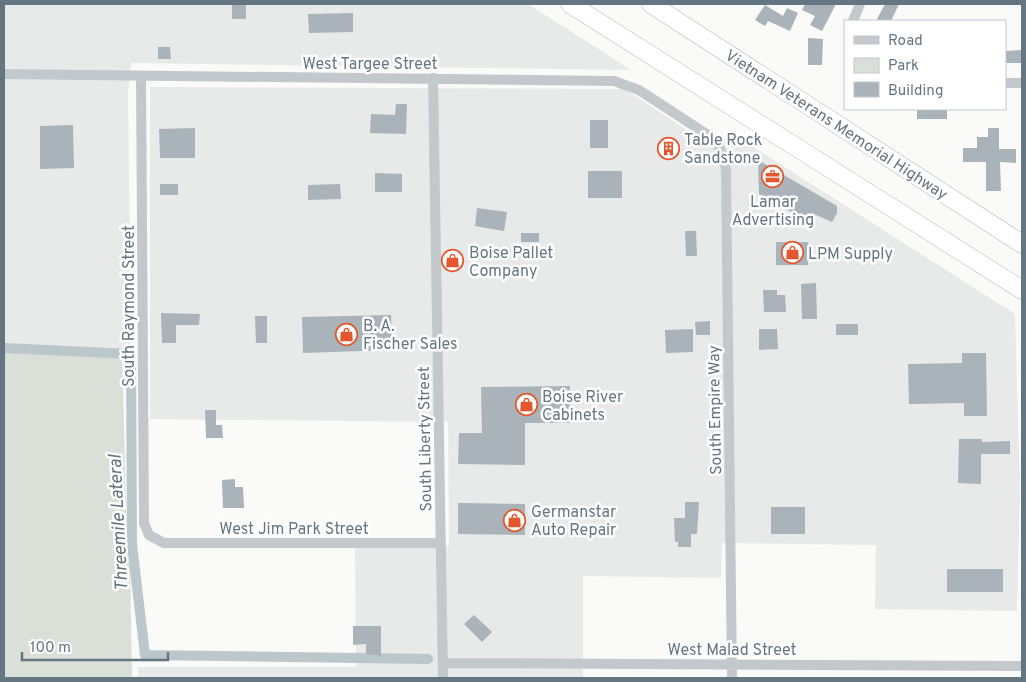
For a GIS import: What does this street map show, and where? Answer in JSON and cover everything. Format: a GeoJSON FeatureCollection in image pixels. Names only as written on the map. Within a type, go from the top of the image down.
{"type":"FeatureCollection","features":[{"type":"Feature","properties":{"kind":"highway"},"geometry":{"type":"LineString","coordinates":[[570,4],[1022,290]]}},
{"type":"Feature","properties":{"kind":"highway","name":"Vietnam Veterans Memorial Highway"},"geometry":{"type":"LineString","coordinates":[[651,4],[1022,244]]}},
{"type":"Feature","properties":{"kind":"street"},"geometry":{"type":"LineString","coordinates":[[853,20],[860,4]]}},
{"type":"Feature","properties":{"kind":"street","name":"West Targee Street"},"geometry":{"type":"LineString","coordinates":[[4,74],[614,81],[639,90],[701,129],[718,143]]}},
{"type":"Feature","properties":{"kind":"street","name":"South Raymond Street"},"geometry":{"type":"LineString","coordinates":[[141,76],[144,523],[149,535]]}},
{"type":"Feature","properties":{"kind":"street","name":"South Liberty Street"},"geometry":{"type":"LineString","coordinates":[[433,78],[443,678]]}},
{"type":"Feature","properties":{"kind":"street"},"geometry":{"type":"LineString","coordinates":[[1006,83],[1022,83]]}},
{"type":"Feature","properties":{"kind":"street","name":"South Empire Way"},"geometry":{"type":"LineString","coordinates":[[718,143],[724,155],[726,171],[732,678]]}},
{"type":"Feature","properties":{"kind":"street","name":"West Jim Park Street"},"geometry":{"type":"LineString","coordinates":[[149,535],[164,543],[441,543]]}},
{"type":"Feature","properties":{"kind":"street","name":"West Malad Street"},"geometry":{"type":"LineString","coordinates":[[442,663],[1022,666]]}},
{"type":"Feature","properties":{"kind":"shaded area"},"geometry":{"type":"Polygon","coordinates":[[[4,4],[528,4],[631,70],[131,63],[128,94],[131,348],[4,348],[4,4]]]}},
{"type":"Feature","properties":{"kind":"shaded area"},"geometry":{"type":"Polygon","coordinates":[[[150,87],[625,89],[712,147],[733,134],[1015,314],[1020,487],[1017,611],[875,609],[876,545],[722,543],[721,578],[583,576],[583,678],[138,678],[138,667],[356,667],[355,548],[449,546],[448,422],[150,419],[150,87]]]}},
{"type":"Feature","properties":{"kind":"green space"},"geometry":{"type":"Polygon","coordinates":[[[4,348],[122,348],[127,548],[130,562],[132,678],[4,678],[4,348]]]}},
{"type":"Feature","properties":{"kind":"green space"},"geometry":{"type":"Polygon","coordinates":[[[1022,677],[1022,678],[745,678],[1022,677]]]}},
{"type":"Feature","properties":{"kind":"building"},"geometry":{"type":"Polygon","coordinates":[[[232,4],[246,4],[246,19],[232,19],[232,4]]]}},
{"type":"Feature","properties":{"kind":"building"},"geometry":{"type":"Polygon","coordinates":[[[805,4],[836,4],[822,31],[810,25],[815,16],[802,10],[805,4]]]}},
{"type":"Feature","properties":{"kind":"building"},"geometry":{"type":"Polygon","coordinates":[[[885,4],[899,4],[891,20],[877,20],[885,4]]]}},
{"type":"Feature","properties":{"kind":"building"},"geometry":{"type":"Polygon","coordinates":[[[765,5],[783,16],[787,8],[798,13],[790,31],[768,21],[765,26],[755,20],[765,5]]]}},
{"type":"Feature","properties":{"kind":"building"},"geometry":{"type":"Polygon","coordinates":[[[353,13],[353,32],[309,33],[308,14],[353,13]]]}},
{"type":"Feature","properties":{"kind":"building"},"geometry":{"type":"Polygon","coordinates":[[[808,38],[823,39],[822,65],[808,65],[808,38]]]}},
{"type":"Feature","properties":{"kind":"building"},"geometry":{"type":"Polygon","coordinates":[[[158,47],[170,47],[171,59],[158,59],[158,47]]]}},
{"type":"Feature","properties":{"kind":"building"},"geometry":{"type":"Polygon","coordinates":[[[1022,50],[1022,63],[1006,63],[1006,51],[1022,50]]]}},
{"type":"Feature","properties":{"kind":"building"},"geometry":{"type":"Polygon","coordinates":[[[396,104],[407,104],[406,134],[370,133],[371,114],[395,115],[396,104]]]}},
{"type":"Feature","properties":{"kind":"building"},"geometry":{"type":"Polygon","coordinates":[[[917,110],[947,110],[947,119],[917,119],[917,110]]]}},
{"type":"Feature","properties":{"kind":"building"},"geometry":{"type":"Polygon","coordinates":[[[590,120],[608,120],[608,148],[590,148],[590,120]]]}},
{"type":"Feature","properties":{"kind":"building"},"geometry":{"type":"Polygon","coordinates":[[[73,125],[74,168],[40,169],[40,126],[73,125]]]}},
{"type":"Feature","properties":{"kind":"building"},"geometry":{"type":"Polygon","coordinates":[[[195,128],[195,158],[160,158],[159,129],[195,128]]]}},
{"type":"Feature","properties":{"kind":"building"},"geometry":{"type":"Polygon","coordinates":[[[988,128],[999,128],[999,149],[1016,149],[1016,163],[1000,162],[1001,191],[986,191],[986,162],[963,162],[963,148],[977,148],[977,137],[988,137],[988,128]]]}},
{"type":"Feature","properties":{"kind":"building","name":"Table Rock Sandstone"},"geometry":{"type":"Polygon","coordinates":[[[661,140],[675,140],[676,155],[661,155],[661,140]]]}},
{"type":"Feature","properties":{"kind":"building","name":"Lamar Advertising"},"geometry":{"type":"Polygon","coordinates":[[[758,160],[837,206],[837,213],[832,222],[816,215],[811,223],[759,194],[758,160]]]}},
{"type":"Feature","properties":{"kind":"building"},"geometry":{"type":"Polygon","coordinates":[[[588,171],[622,171],[622,198],[588,198],[588,171]]]}},
{"type":"Feature","properties":{"kind":"building"},"geometry":{"type":"Polygon","coordinates":[[[375,173],[402,174],[402,192],[375,192],[375,173]]]}},
{"type":"Feature","properties":{"kind":"building"},"geometry":{"type":"Polygon","coordinates":[[[160,184],[178,184],[178,195],[160,195],[160,184]]]}},
{"type":"Feature","properties":{"kind":"building"},"geometry":{"type":"Polygon","coordinates":[[[340,184],[341,199],[308,200],[308,185],[340,184]]]}},
{"type":"Feature","properties":{"kind":"building"},"geometry":{"type":"Polygon","coordinates":[[[477,208],[507,212],[504,231],[475,226],[477,208]]]}},
{"type":"Feature","properties":{"kind":"building"},"geometry":{"type":"Polygon","coordinates":[[[685,231],[696,231],[697,256],[686,256],[685,231]]]}},
{"type":"Feature","properties":{"kind":"building"},"geometry":{"type":"Polygon","coordinates":[[[521,233],[539,233],[539,242],[521,242],[521,233]]]}},
{"type":"Feature","properties":{"kind":"building","name":"LPM Supply"},"geometry":{"type":"Polygon","coordinates":[[[776,242],[808,242],[808,265],[776,265],[776,242]]]}},
{"type":"Feature","properties":{"kind":"building"},"geometry":{"type":"Polygon","coordinates":[[[816,283],[817,319],[802,319],[801,284],[816,283]]]}},
{"type":"Feature","properties":{"kind":"building"},"geometry":{"type":"Polygon","coordinates":[[[763,290],[777,290],[777,295],[785,295],[786,312],[764,312],[763,290]]]}},
{"type":"Feature","properties":{"kind":"building"},"geometry":{"type":"Polygon","coordinates":[[[161,313],[200,314],[199,325],[176,325],[176,343],[162,343],[161,313]]]}},
{"type":"Feature","properties":{"kind":"building","name":"B. A. Fischer Sales"},"geometry":{"type":"Polygon","coordinates":[[[391,315],[392,350],[303,353],[302,317],[391,315]]]}},
{"type":"Feature","properties":{"kind":"building"},"geometry":{"type":"Polygon","coordinates":[[[255,316],[267,316],[267,343],[256,343],[255,316]]]}},
{"type":"Feature","properties":{"kind":"building"},"geometry":{"type":"Polygon","coordinates":[[[710,321],[710,335],[696,335],[695,322],[710,321]]]}},
{"type":"Feature","properties":{"kind":"building"},"geometry":{"type":"Polygon","coordinates":[[[836,324],[858,324],[858,335],[836,335],[836,324]]]}},
{"type":"Feature","properties":{"kind":"building"},"geometry":{"type":"Polygon","coordinates":[[[693,329],[693,352],[666,353],[665,330],[693,329]]]}},
{"type":"Feature","properties":{"kind":"building"},"geometry":{"type":"Polygon","coordinates":[[[759,329],[777,329],[778,349],[759,350],[759,329]]]}},
{"type":"Feature","properties":{"kind":"building"},"geometry":{"type":"Polygon","coordinates":[[[962,353],[986,353],[987,416],[964,416],[964,403],[909,404],[908,364],[962,363],[962,353]]]}},
{"type":"Feature","properties":{"kind":"building"},"geometry":{"type":"Polygon","coordinates":[[[570,386],[570,423],[525,423],[525,465],[458,464],[459,433],[482,433],[481,387],[570,386]]]}},
{"type":"Feature","properties":{"kind":"building"},"geometry":{"type":"Polygon","coordinates":[[[205,410],[216,410],[216,425],[222,425],[223,438],[206,438],[205,410]]]}},
{"type":"Feature","properties":{"kind":"building"},"geometry":{"type":"Polygon","coordinates":[[[959,439],[982,439],[982,442],[1010,441],[1010,454],[981,454],[981,484],[958,483],[959,439]]]}},
{"type":"Feature","properties":{"kind":"building"},"geometry":{"type":"Polygon","coordinates":[[[235,479],[235,487],[243,487],[244,508],[223,508],[222,480],[235,479]]]}},
{"type":"Feature","properties":{"kind":"building"},"geometry":{"type":"Polygon","coordinates":[[[685,502],[699,502],[697,534],[691,534],[691,547],[678,547],[678,542],[675,542],[674,518],[685,518],[685,502]]]}},
{"type":"Feature","properties":{"kind":"building"},"geometry":{"type":"Polygon","coordinates":[[[458,503],[525,504],[525,535],[458,534],[458,503]]]}},
{"type":"Feature","properties":{"kind":"building"},"geometry":{"type":"Polygon","coordinates":[[[771,507],[805,507],[805,534],[771,534],[771,507]]]}},
{"type":"Feature","properties":{"kind":"building"},"geometry":{"type":"Polygon","coordinates":[[[947,569],[1003,569],[1003,592],[947,592],[947,569]]]}},
{"type":"Feature","properties":{"kind":"building"},"geometry":{"type":"Polygon","coordinates":[[[474,615],[492,632],[482,642],[464,624],[474,615]]]}},
{"type":"Feature","properties":{"kind":"building"},"geometry":{"type":"Polygon","coordinates":[[[353,626],[381,626],[381,656],[366,654],[366,644],[353,645],[353,626]]]}},
{"type":"Feature","properties":{"kind":"waterway","name":"Threemile Lateral"},"geometry":{"type":"LineString","coordinates":[[4,348],[131,354],[132,544],[145,655],[428,659]]}},
{"type":"Feature","properties":{"kind":"place","name":"Table Rock Sandstone"},"geometry":{"type":"Point","coordinates":[668,148]}},
{"type":"Feature","properties":{"kind":"place","name":"Lamar Advertising"},"geometry":{"type":"Point","coordinates":[773,177]}},
{"type":"Feature","properties":{"kind":"place","name":"LPM Supply"},"geometry":{"type":"Point","coordinates":[792,253]}},
{"type":"Feature","properties":{"kind":"place","name":"Boise Pallet Company"},"geometry":{"type":"Point","coordinates":[453,261]}},
{"type":"Feature","properties":{"kind":"place","name":"B. A. Fischer Sales"},"geometry":{"type":"Point","coordinates":[347,334]}},
{"type":"Feature","properties":{"kind":"place","name":"Boise River Cabinets"},"geometry":{"type":"Point","coordinates":[526,405]}},
{"type":"Feature","properties":{"kind":"place","name":"Germanstar Auto Repair"},"geometry":{"type":"Point","coordinates":[515,520]}}]}
